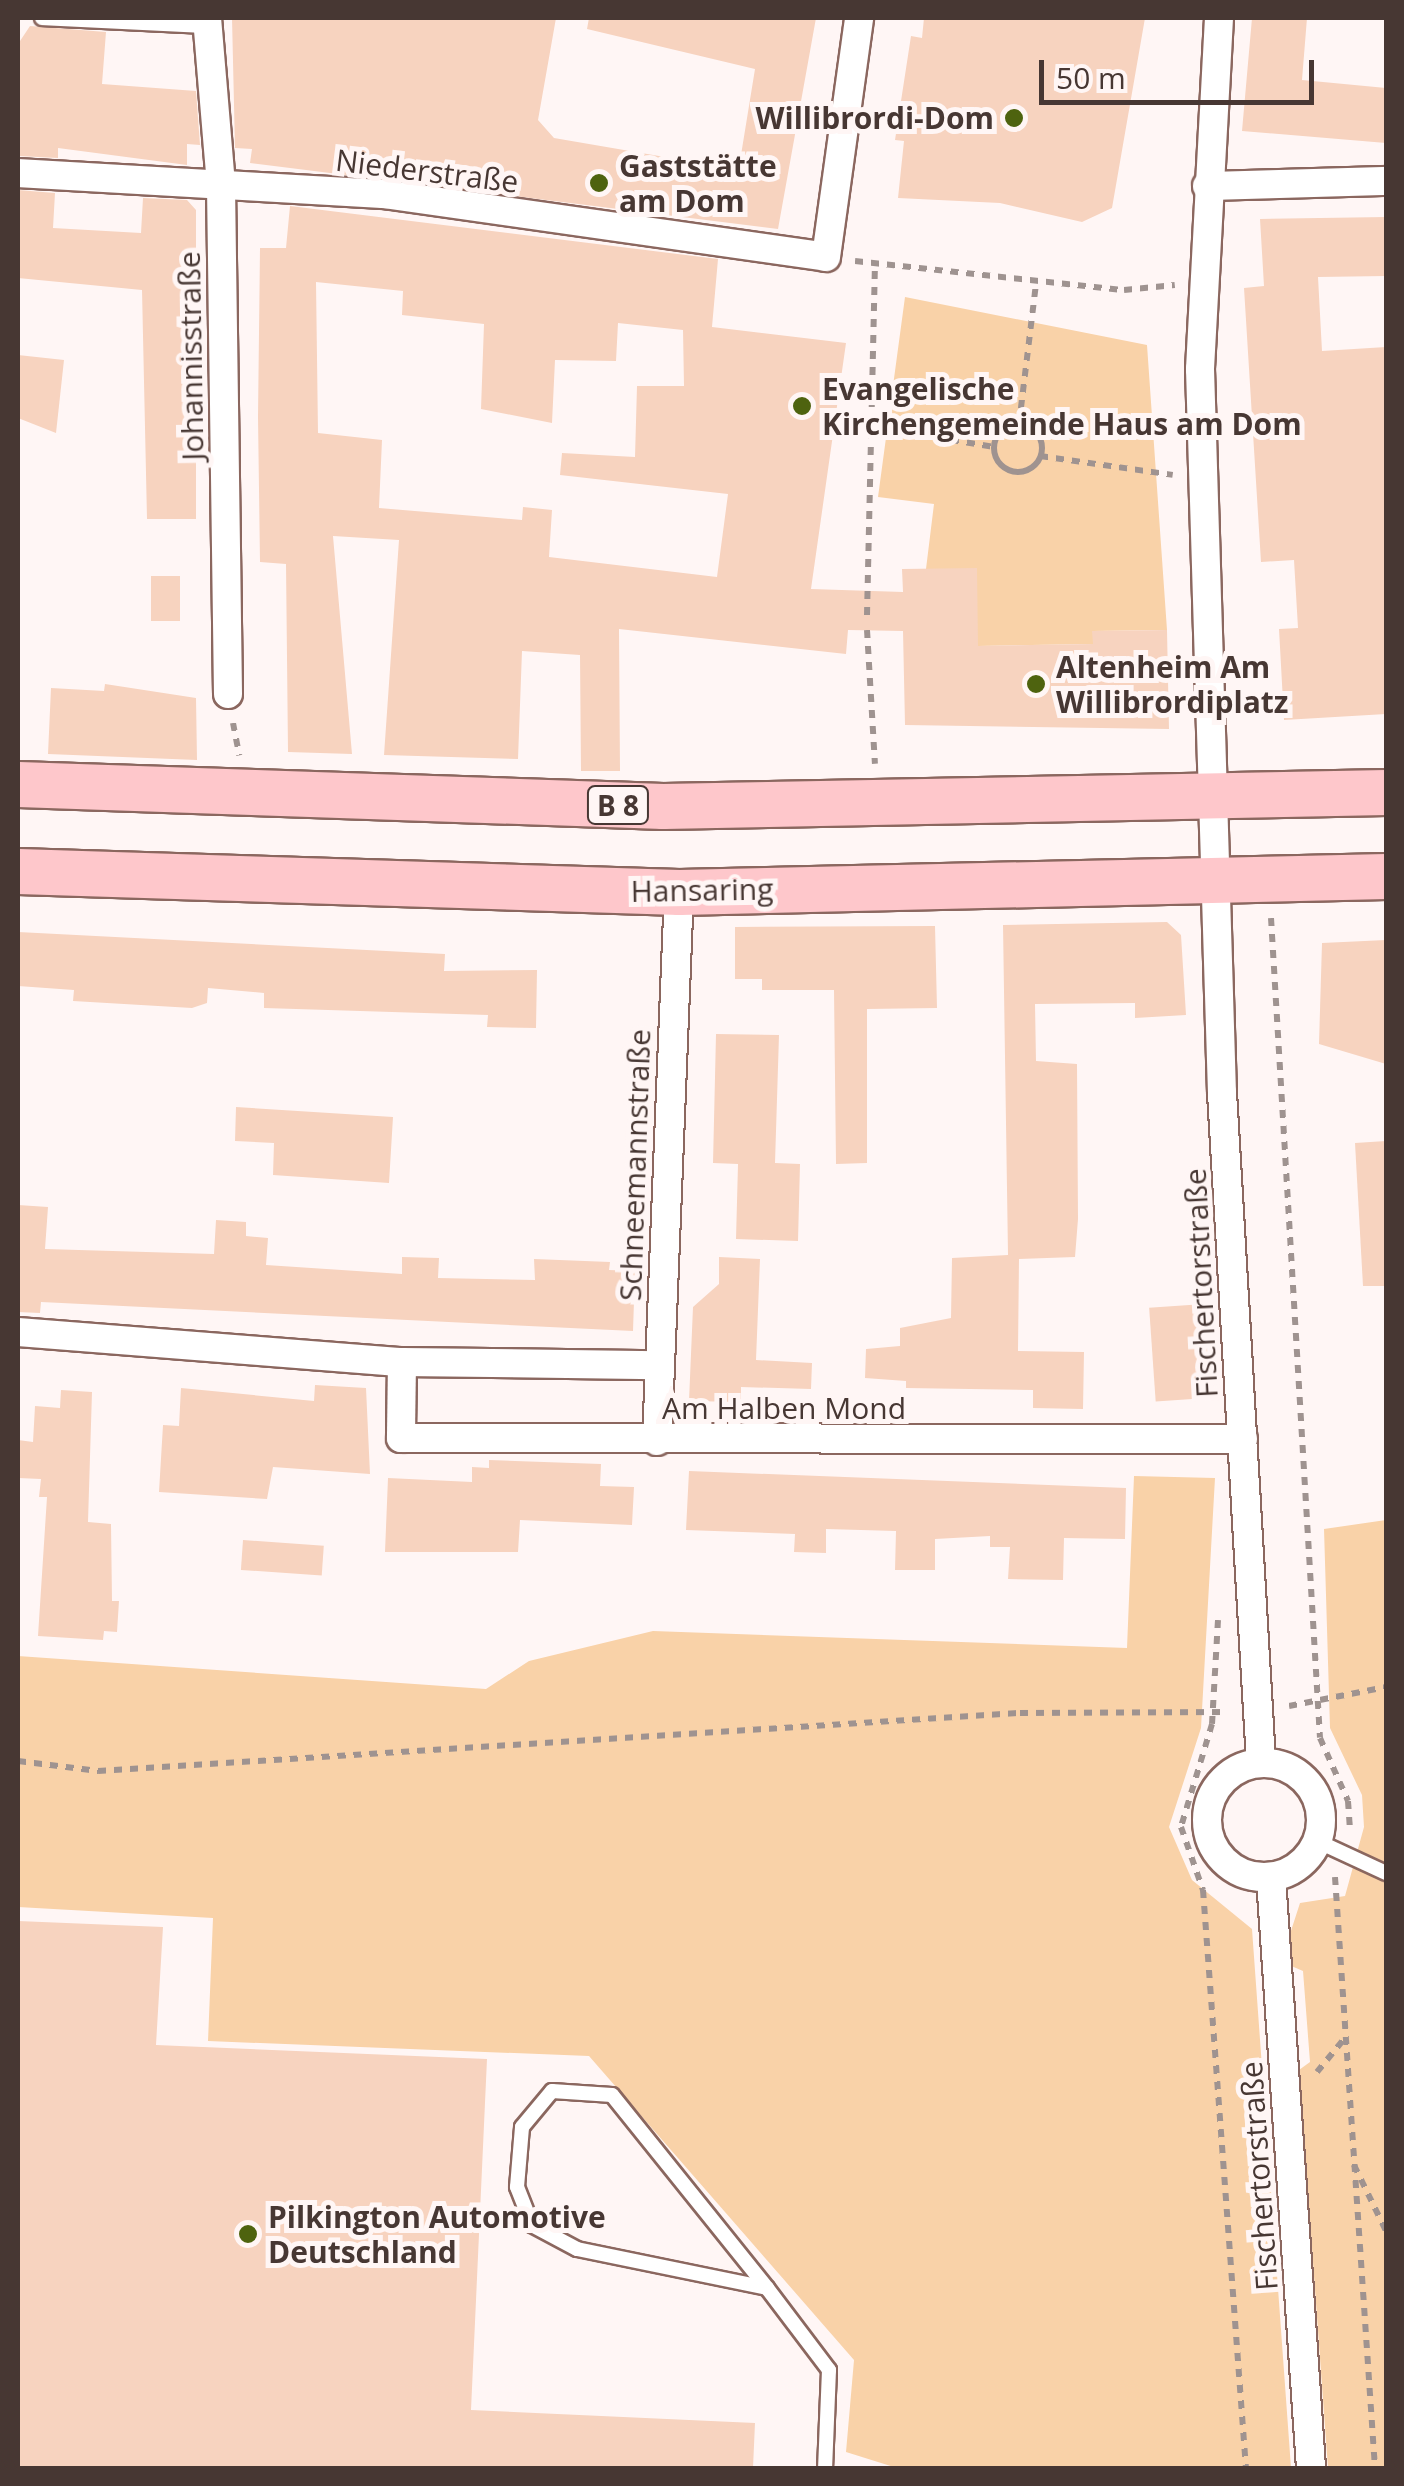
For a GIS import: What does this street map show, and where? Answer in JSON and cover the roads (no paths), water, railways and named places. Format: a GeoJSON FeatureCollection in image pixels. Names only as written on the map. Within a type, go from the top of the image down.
{"type":"FeatureCollection","features":[{"type":"Feature","properties":{"kind":"main road","name":"B 8"},"geometry":{"type":"LineString","coordinates":[[18,784],[663,806],[1219,800],[1386,792]]}},
{"type":"Feature","properties":{"kind":"main road","name":"Hansaring"},"geometry":{"type":"LineString","coordinates":[[18,871],[679,892],[1221,884],[1386,876]]}},
{"type":"Feature","properties":{"kind":"street","name":"Niederstraße"},"geometry":{"type":"LineString","coordinates":[[18,172],[385,194],[826,257],[859,18]]}},
{"type":"Feature","properties":{"kind":"street","name":"Fischertorstraße"},"geometry":{"type":"LineString","coordinates":[[1219,18],[1201,282],[1204,480],[1243,1439],[1261,1762]]}},
{"type":"Feature","properties":{"kind":"street","name":"Johannisstraße"},"geometry":{"type":"LineString","coordinates":[[207,22],[221,186],[228,694]]}},
{"type":"Feature","properties":{"kind":"street"},"geometry":{"type":"LineString","coordinates":[[1207,186],[1386,181]]}},
{"type":"Feature","properties":{"kind":"street","name":"Schneemannstraße"},"geometry":{"type":"LineString","coordinates":[[657,1441],[679,892]]}},
{"type":"Feature","properties":{"kind":"street","name":"Am Halben Mond"},"geometry":{"type":"LineString","coordinates":[[18,1332],[402,1362],[659,1365]]}},
{"type":"Feature","properties":{"kind":"street","name":"Am Halben Mond"},"geometry":{"type":"LineString","coordinates":[[402,1362],[401,1438],[1243,1439]]}},
{"type":"Feature","properties":{"kind":"street"},"geometry":{"type":"LineString","coordinates":[[1261,1762],[1286,1766],[1313,1789],[1317,1841],[1293,1870],[1271,1878],[1223,1860],[1207,1829],[1222,1780],[1261,1762]]}},
{"type":"Feature","properties":{"kind":"street","name":"Fischertorstraße"},"geometry":{"type":"LineString","coordinates":[[1271,1878],[1311,2468]]}},
{"type":"Feature","properties":{"kind":"lane"},"geometry":{"type":"LineString","coordinates":[[42,18],[207,22]]}},
{"type":"Feature","properties":{"kind":"lane"},"geometry":{"type":"LineString","coordinates":[[1317,1841],[1386,1872]]}},
{"type":"Feature","properties":{"kind":"lane"},"geometry":{"type":"LineString","coordinates":[[767,2288],[576,2249],[532,2225],[517,2187],[522,2127],[552,2091],[612,2095],[767,2288],[829,2370],[825,2468]]}},
{"type":"Feature","properties":{"kind":"place","name":"Willibrordi-Dom"},"geometry":{"type":"Point","coordinates":[1014,118]}},
{"type":"Feature","properties":{"kind":"place","name":"Gaststätte am Dom"},"geometry":{"type":"Point","coordinates":[599,183]}},
{"type":"Feature","properties":{"kind":"place","name":"Evangelische Kirchengemeinde Haus am Dom"},"geometry":{"type":"Point","coordinates":[802,406]}},
{"type":"Feature","properties":{"kind":"place","name":"Altenheim Am Willibrordiplatz"},"geometry":{"type":"Point","coordinates":[1036,684]}},
{"type":"Feature","properties":{"kind":"place","name":"Pilkington Automotive Deutschland"},"geometry":{"type":"Point","coordinates":[248,2234]}}]}
